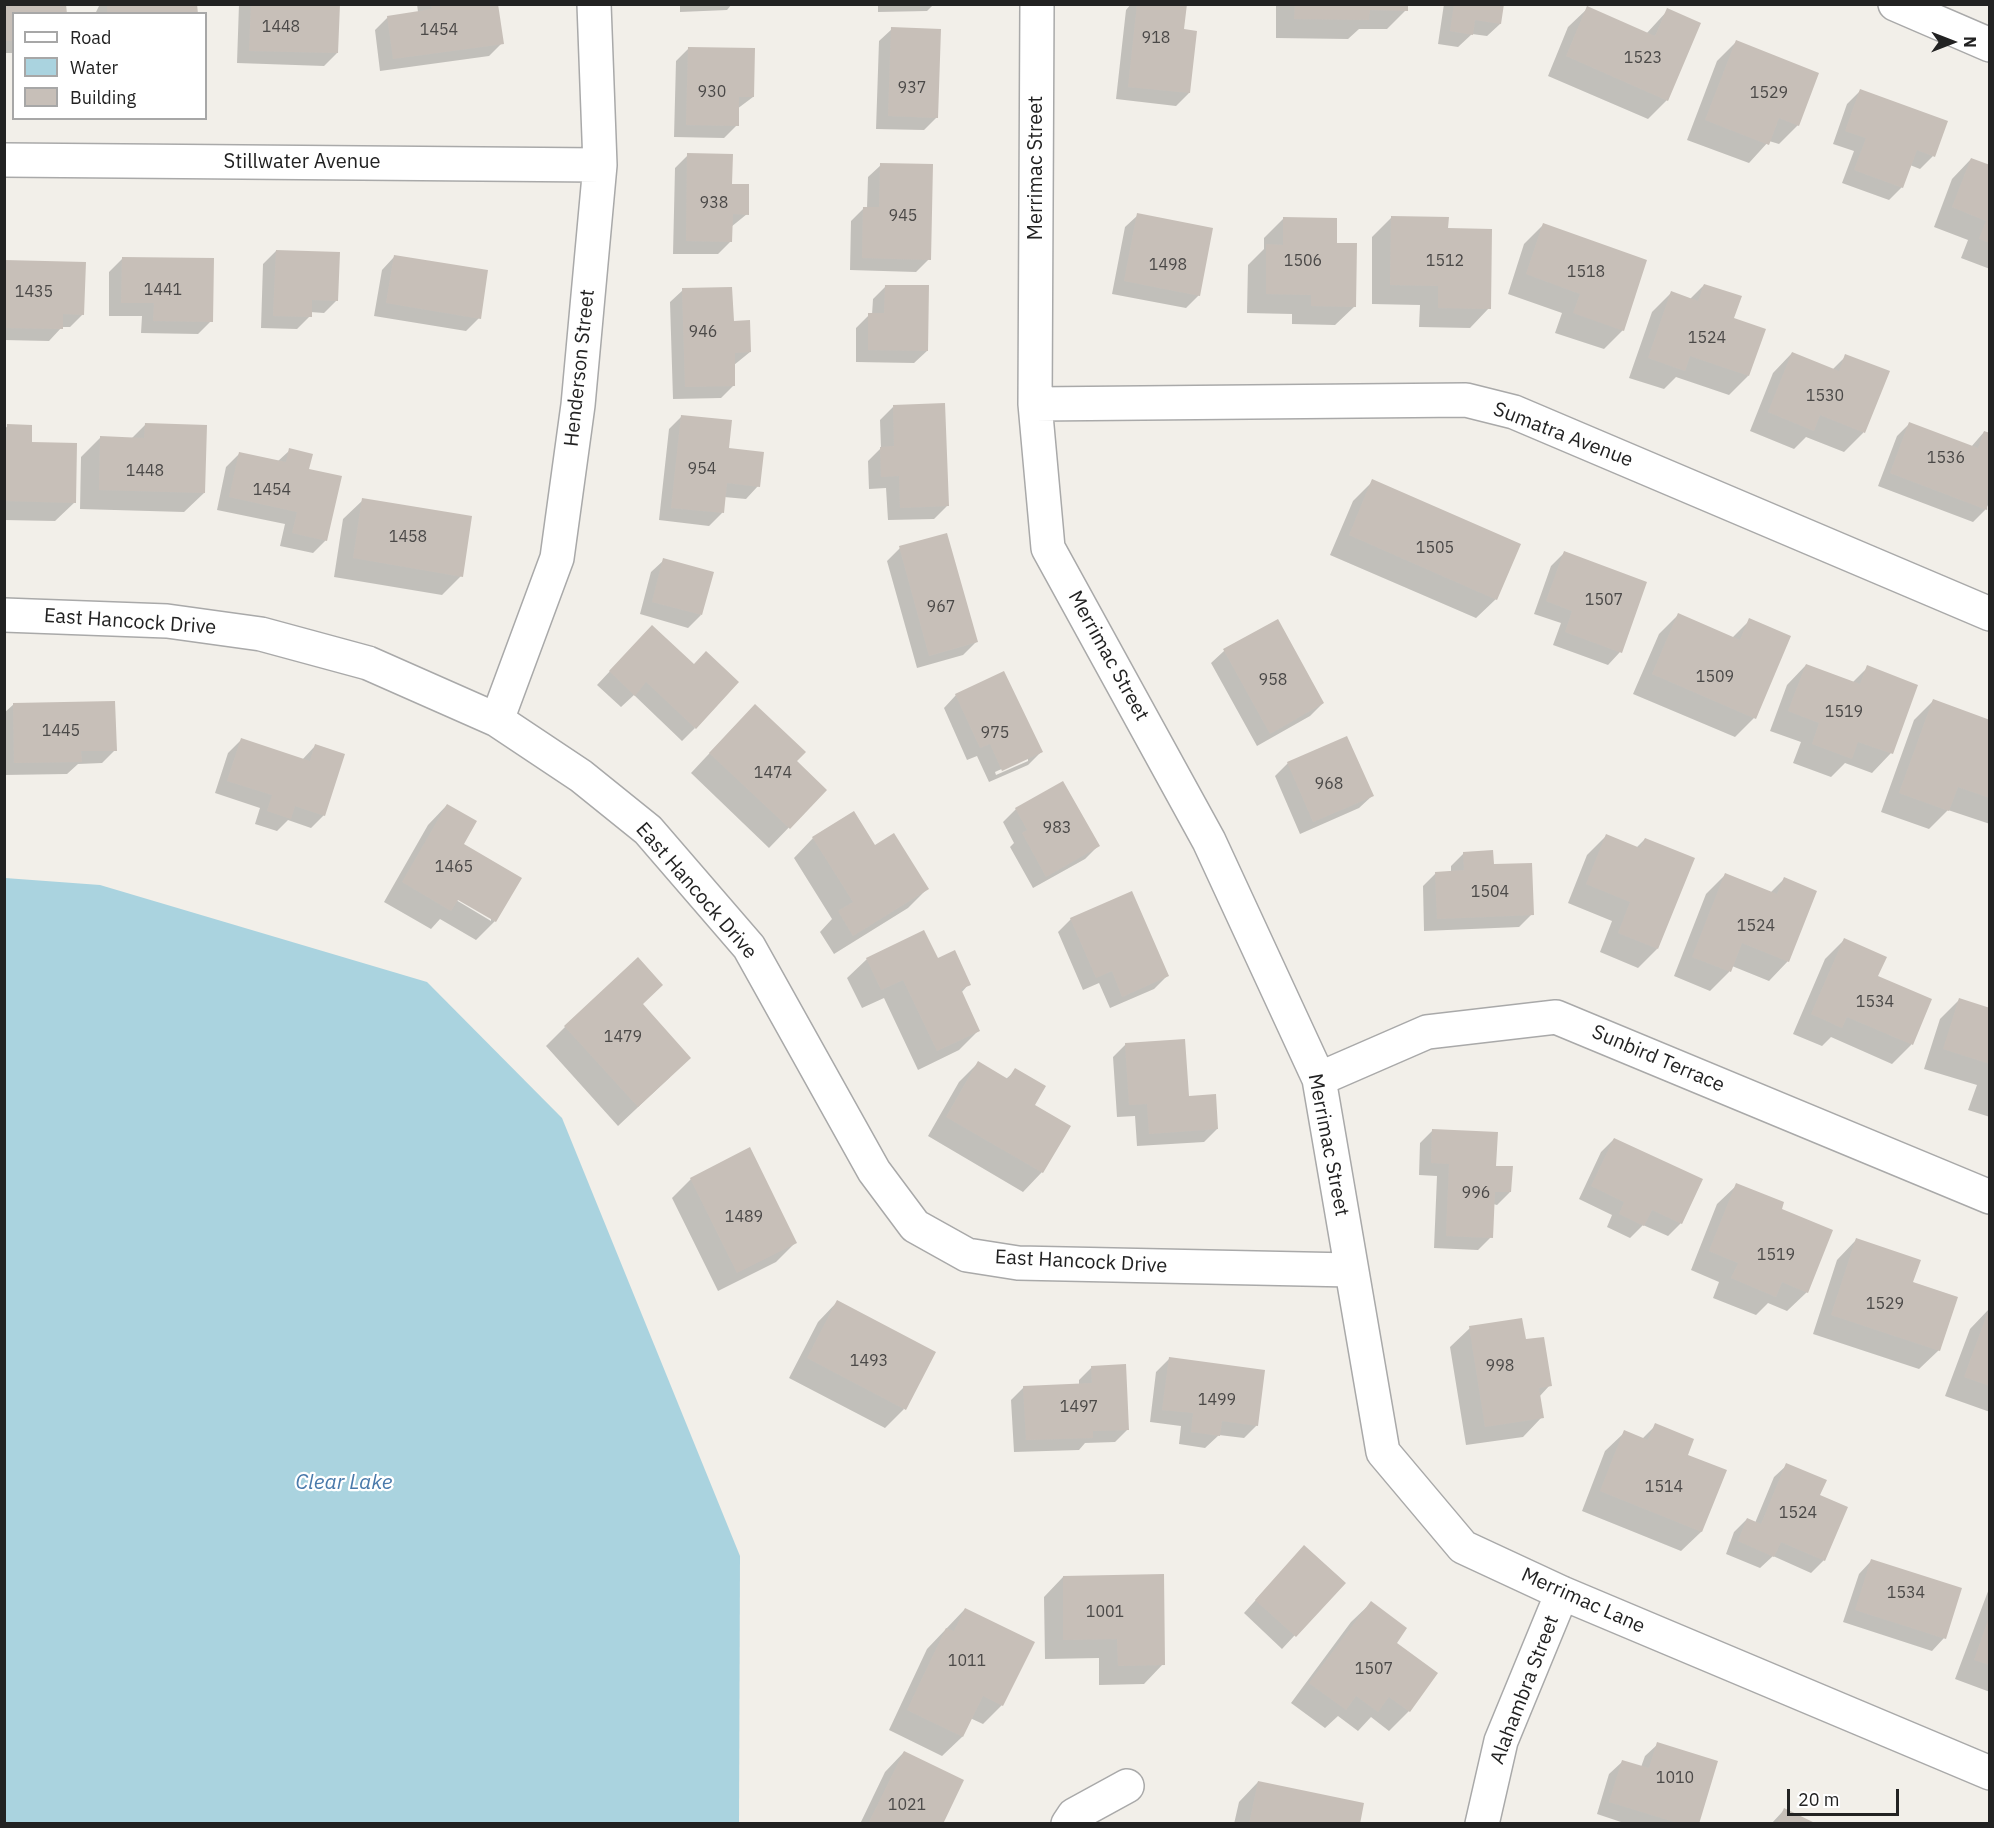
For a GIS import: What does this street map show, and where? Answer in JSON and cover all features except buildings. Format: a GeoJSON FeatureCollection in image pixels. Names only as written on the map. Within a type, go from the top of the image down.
{"type":"FeatureCollection","features":[{"type":"Feature","properties":{"kind":"street","name":"Henderson Street"},"geometry":{"type":"LineString","coordinates":[[497,720],[557,558],[578,405],[600,165],[594,4]]}},
{"type":"Feature","properties":{"kind":"street","name":"Merrimac Street"},"geometry":{"type":"LineString","coordinates":[[1037,4],[1035,404],[1048,548],[1209,841],[1319,1079],[1351,1270]]}},
{"type":"Feature","properties":{"kind":"street"},"geometry":{"type":"LineString","coordinates":[[1895,4],[1986,33]]}},
{"type":"Feature","properties":{"kind":"street","name":"Stillwater Avenue"},"geometry":{"type":"LineString","coordinates":[[4,160],[600,165]]}},
{"type":"Feature","properties":{"kind":"street","name":"Sumatra Avenue"},"geometry":{"type":"LineString","coordinates":[[1035,404],[1466,400],[1514,412],[1989,614]]}},
{"type":"Feature","properties":{"kind":"street","name":"East Hancock Drive"},"geometry":{"type":"LineString","coordinates":[[4,615],[167,621],[261,634],[368,663],[497,720],[581,776],[648,830],[748,947],[874,1171],[915,1226],[967,1255],[1018,1263],[1351,1270]]}},
{"type":"Feature","properties":{"kind":"street","name":"Sunbird Terrace"},"geometry":{"type":"LineString","coordinates":[[1319,1079],[1427,1032],[1556,1017],[1989,1197]]}},
{"type":"Feature","properties":{"kind":"street","name":"Merrimac Lane"},"geometry":{"type":"LineString","coordinates":[[1351,1270],[1383,1452],[1463,1547],[1562,1593],[1989,1773]]}},
{"type":"Feature","properties":{"kind":"street","name":"Alahambra Street"},"geometry":{"type":"LineString","coordinates":[[1482,1824],[1501,1741],[1562,1593]]}},
{"type":"Feature","properties":{"kind":"street"},"geometry":{"type":"LineString","coordinates":[[1068,1824],[1074,1815],[1127,1786]]}},
{"type":"Feature","properties":{"kind":"water","name":"Clear Lake"},"geometry":{"type":"Polygon","coordinates":[[[5,878],[100,885],[427,982],[562,1118],[740,1556],[739,1823],[5,1823],[5,878]]]}}]}
